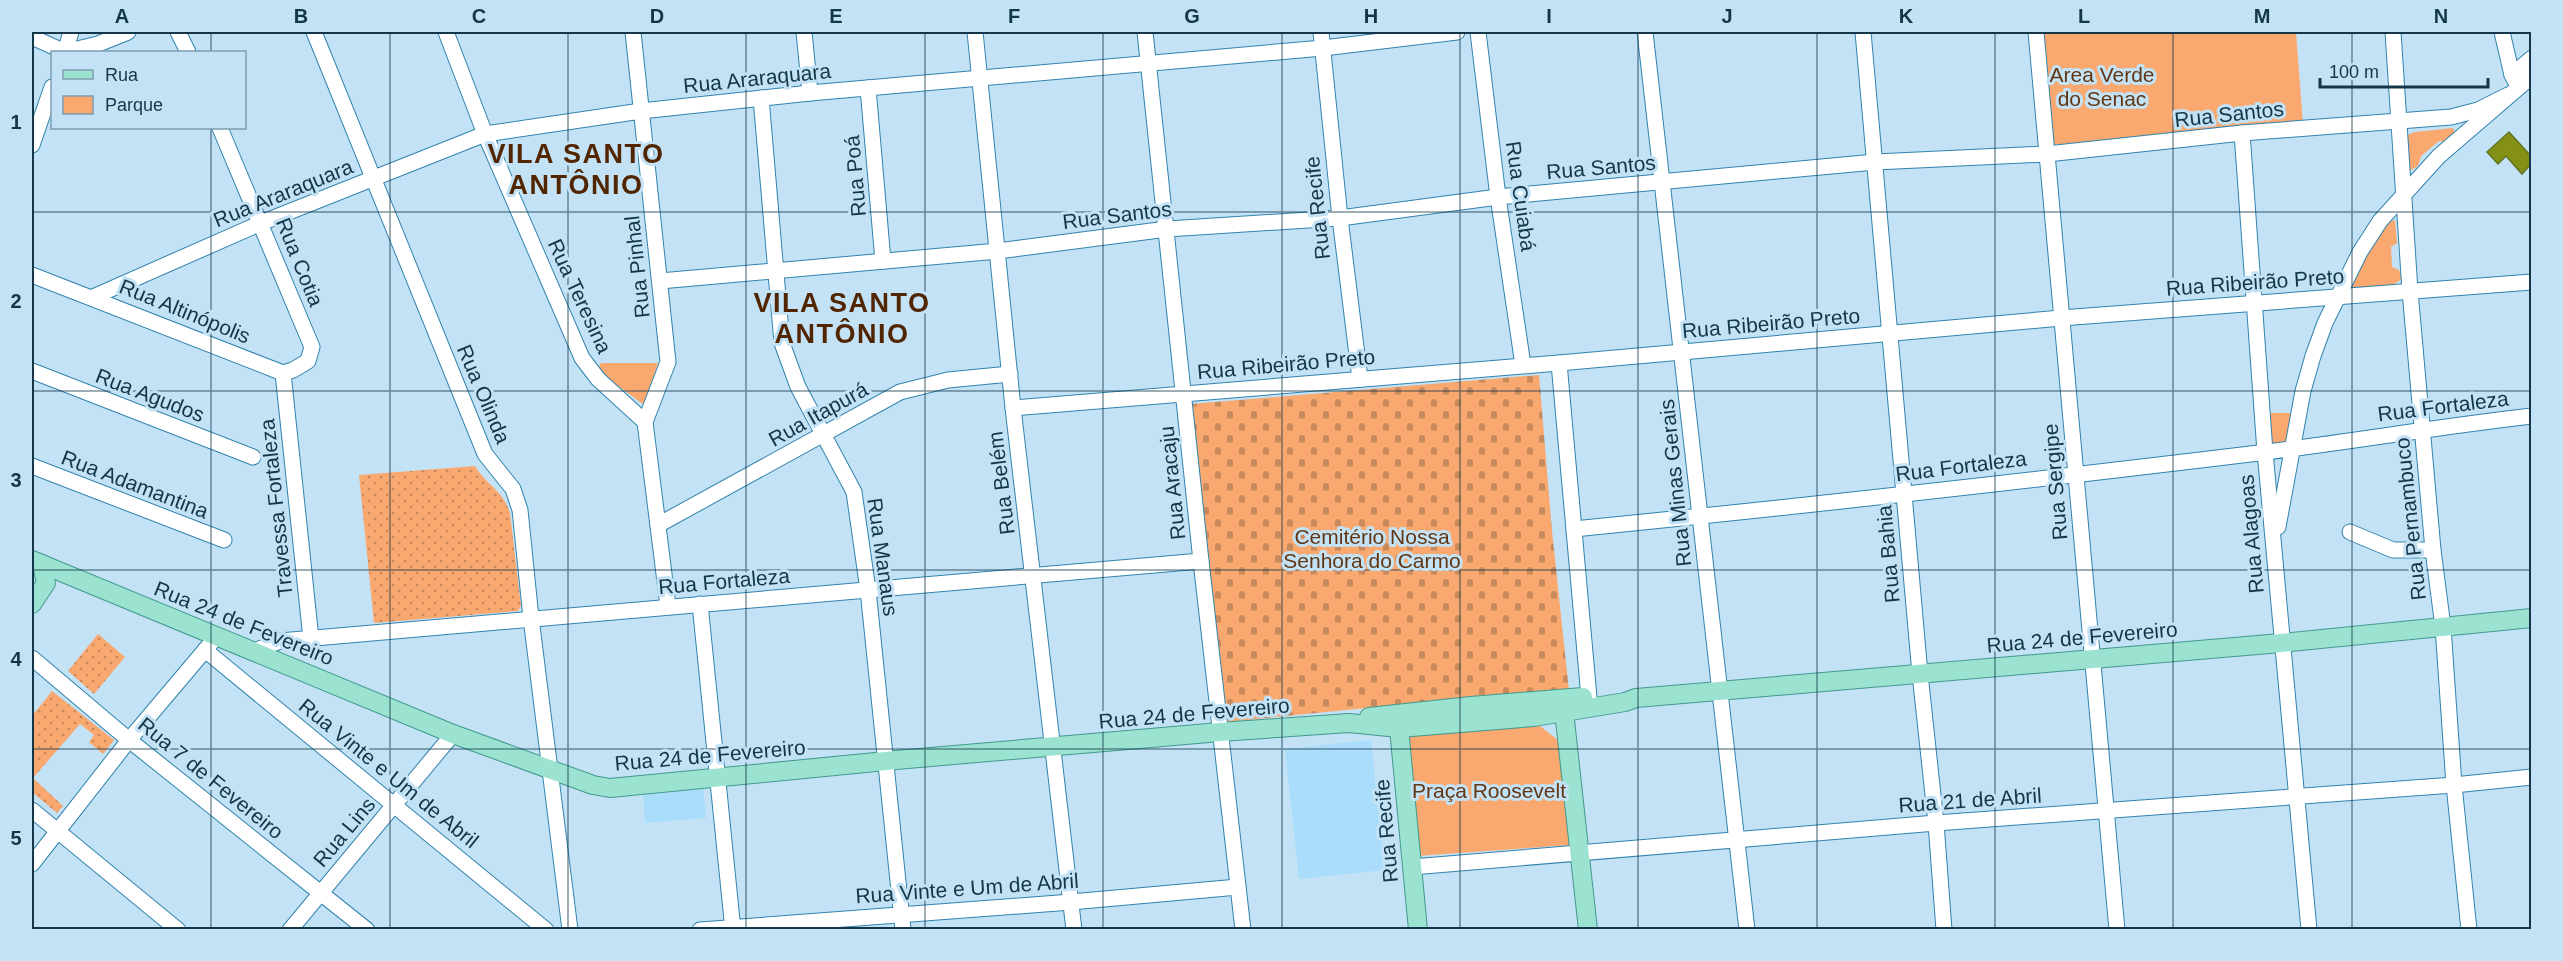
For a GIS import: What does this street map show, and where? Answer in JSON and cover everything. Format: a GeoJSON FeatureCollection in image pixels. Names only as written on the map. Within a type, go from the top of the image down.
{"type":"FeatureCollection","features":[{"type":"Feature","properties":{"kind":"main road","name":"Rua 24 de Fevereiro"},"geometry":{"type":"LineString","coordinates":[[37,562],[211,644],[254,651],[453,735],[550,771],[610,788],[1220,732],[1349,723],[1399,728],[1534,717],[1624,696],[1636,698],[2281,643],[2532,618]]}},
{"type":"Feature","properties":{"kind":"main road"},"geometry":{"type":"LineString","coordinates":[[37,562],[46,576],[44,589]]}},
{"type":"Feature","properties":{"kind":"main road"},"geometry":{"type":"LineString","coordinates":[[32,604],[44,589],[59,580],[76,579]]}},
{"type":"Feature","properties":{"kind":"main road","name":"Rua 24 de Fevereiro"},"geometry":{"type":"LineString","coordinates":[[1349,723],[1371,716],[1471,706],[1513,703],[1576,706]]}},
{"type":"Feature","properties":{"kind":"main road"},"geometry":{"type":"LineString","coordinates":[[1513,703],[1567,736]]}},
{"type":"Feature","properties":{"kind":"main road"},"geometry":{"type":"LineString","coordinates":[[1399,728],[1410,717],[1458,711],[1471,706]]}},
{"type":"Feature","properties":{"kind":"main road"},"geometry":{"type":"LineString","coordinates":[[1576,706],[1567,736],[1588,930]]}},
{"type":"Feature","properties":{"kind":"main road","name":"Rua Recife"},"geometry":{"type":"LineString","coordinates":[[1399,728],[1418,930]]}},
{"type":"Feature","properties":{"kind":"street"},"geometry":{"type":"LineString","coordinates":[[65,51],[71,32]]}},
{"type":"Feature","properties":{"kind":"street"},"geometry":{"type":"LineString","coordinates":[[86,32],[98,44]]}},
{"type":"Feature","properties":{"kind":"street"},"geometry":{"type":"LineString","coordinates":[[69,51],[98,44],[128,32]]}},
{"type":"Feature","properties":{"kind":"street"},"geometry":{"type":"LineString","coordinates":[[178,32],[188,51]]}},
{"type":"Feature","properties":{"kind":"street","name":"Rua Olinda"},"geometry":{"type":"LineString","coordinates":[[314,32],[485,454],[513,489],[520,510],[531,618],[570,930]]}},
{"type":"Feature","properties":{"kind":"street","name":"Rua Teresina"},"geometry":{"type":"LineString","coordinates":[[446,32],[485,134],[582,358],[598,379],[645,422]]}},
{"type":"Feature","properties":{"kind":"street","name":"Rua Pinhal"},"geometry":{"type":"LineString","coordinates":[[633,32],[668,362],[645,422]]}},
{"type":"Feature","properties":{"kind":"street"},"geometry":{"type":"LineString","coordinates":[[804,32],[810,93]]}},
{"type":"Feature","properties":{"kind":"street","name":"Rua Belém"},"geometry":{"type":"LineString","coordinates":[[975,32],[1051,748],[1074,930]]}},
{"type":"Feature","properties":{"kind":"street","name":"Rua Aracaju"},"geometry":{"type":"LineString","coordinates":[[1145,32],[1243,930]]}},
{"type":"Feature","properties":{"kind":"street","name":"Rua Recife"},"geometry":{"type":"LineString","coordinates":[[1321,32],[1340,219],[1360,379]]}},
{"type":"Feature","properties":{"kind":"street","name":"Rua Araraquara"},"geometry":{"type":"LineString","coordinates":[[93,297],[261,223],[485,134],[641,111],[761,98],[1323,48],[1457,32]]}},
{"type":"Feature","properties":{"kind":"street","name":"Rua Cuiabá"},"geometry":{"type":"LineString","coordinates":[[1478,32],[1522,365]]}},
{"type":"Feature","properties":{"kind":"street","name":"Rua Minas Gerais"},"geometry":{"type":"LineString","coordinates":[[1646,32],[1661,183],[1722,690],[1747,930]]}},
{"type":"Feature","properties":{"kind":"street","name":"Rua Bahia"},"geometry":{"type":"LineString","coordinates":[[1863,32],[1944,930]]}},
{"type":"Feature","properties":{"kind":"street","name":"Rua Sergipe"},"geometry":{"type":"LineString","coordinates":[[2036,32],[2117,930]]}},
{"type":"Feature","properties":{"kind":"street","name":"Rua Pernambuco"},"geometry":{"type":"LineString","coordinates":[[2393,32],[2410,291],[2433,550],[2443,627],[2454,785],[2469,930]]}},
{"type":"Feature","properties":{"kind":"street"},"geometry":{"type":"LineString","coordinates":[[2502,32],[2513,85]]}},
{"type":"Feature","properties":{"kind":"street"},"geometry":{"type":"LineString","coordinates":[[32,37],[63,51]]}},
{"type":"Feature","properties":{"kind":"street"},"geometry":{"type":"LineString","coordinates":[[2274,548],[2292,449],[2313,356],[2325,323],[2360,252],[2380,221],[2404,193],[2513,85],[2532,58]]}},
{"type":"Feature","properties":{"kind":"street"},"geometry":{"type":"LineString","coordinates":[[2513,85],[2532,76]]}},
{"type":"Feature","properties":{"kind":"street","name":"Rua Santos"},"geometry":{"type":"LineString","coordinates":[[660,281],[998,251],[1167,229],[1340,219],[1498,197],[1875,162],[2047,154],[2242,133],[2398,119],[2451,117],[2478,110],[2513,85]]}},
{"type":"Feature","properties":{"kind":"street","name":"Rua Poá"},"geometry":{"type":"LineString","coordinates":[[868,88],[883,261]]}},
{"type":"Feature","properties":{"kind":"street"},"geometry":{"type":"LineString","coordinates":[[32,145],[51,90]]}},
{"type":"Feature","properties":{"kind":"street","name":"Rua Manaus"},"geometry":{"type":"LineString","coordinates":[[761,98],[782,343],[798,387],[854,492],[868,590],[902,922]]}},
{"type":"Feature","properties":{"kind":"street"},"geometry":{"type":"LineString","coordinates":[[2451,117],[2460,123],[2460,136]]}},
{"type":"Feature","properties":{"kind":"street","name":"Rua Cotia"},"geometry":{"type":"LineString","coordinates":[[220,129],[312,347],[308,361],[283,373]]}},
{"type":"Feature","properties":{"kind":"street","name":"Rua Alagoas"},"geometry":{"type":"LineString","coordinates":[[2242,133],[2281,643],[2309,930]]}},
{"type":"Feature","properties":{"kind":"street","name":"Rua Altinópolis"},"geometry":{"type":"LineString","coordinates":[[32,275],[283,373]]}},
{"type":"Feature","properties":{"kind":"street","name":"Rua Ribeirão Preto"},"geometry":{"type":"LineString","coordinates":[[1014,408],[1559,363],[2061,318],[2532,282]]}},
{"type":"Feature","properties":{"kind":"street"},"geometry":{"type":"LineString","coordinates":[[1559,363],[1574,529],[1576,706]]}},
{"type":"Feature","properties":{"kind":"street","name":"Rua Agudos"},"geometry":{"type":"LineString","coordinates":[[32,371],[253,457]]}},
{"type":"Feature","properties":{"kind":"street","name":"Travessa Fortaleza"},"geometry":{"type":"LineString","coordinates":[[283,373],[311,639]]}},
{"type":"Feature","properties":{"kind":"street","name":"Rua Itapurá"},"geometry":{"type":"LineString","coordinates":[[658,525],[900,392],[948,380],[1010,374]]}},
{"type":"Feature","properties":{"kind":"street","name":"Rua Fortaleza"},"geometry":{"type":"LineString","coordinates":[[1574,529],[1904,495],[2292,449],[2423,429],[2532,416]]}},
{"type":"Feature","properties":{"kind":"street"},"geometry":{"type":"LineString","coordinates":[[645,422],[668,606]]}},
{"type":"Feature","properties":{"kind":"street","name":"Rua Adamantina"},"geometry":{"type":"LineString","coordinates":[[32,466],[224,540]]}},
{"type":"Feature","properties":{"kind":"street"},"geometry":{"type":"LineString","coordinates":[[2350,532],[2393,550],[2433,550]]}},
{"type":"Feature","properties":{"kind":"street","name":"Rua Fortaleza"},"geometry":{"type":"LineString","coordinates":[[254,651],[271,643],[531,618],[1201,561]]}},
{"type":"Feature","properties":{"kind":"street"},"geometry":{"type":"LineString","coordinates":[[700,604],[733,928]]}},
{"type":"Feature","properties":{"kind":"street"},"geometry":{"type":"LineString","coordinates":[[32,864],[129,740],[211,644]]}},
{"type":"Feature","properties":{"kind":"street","name":"Rua Vinte e Um de Abril"},"geometry":{"type":"LineString","coordinates":[[211,644],[395,804],[546,930]]}},
{"type":"Feature","properties":{"kind":"street","name":"Rua 7 de Fevereiro"},"geometry":{"type":"LineString","coordinates":[[32,658],[129,740],[367,930]]}},
{"type":"Feature","properties":{"kind":"street","name":"Rua Lins"},"geometry":{"type":"LineString","coordinates":[[290,930],[453,735]]}},
{"type":"Feature","properties":{"kind":"street","name":"Rua 21 de Abril"},"geometry":{"type":"LineString","coordinates":[[1412,867],[1936,823],[2454,785],[2532,777]]}},
{"type":"Feature","properties":{"kind":"street"},"geometry":{"type":"LineString","coordinates":[[32,810],[178,930]]}},
{"type":"Feature","properties":{"kind":"street","name":"Rua Vinte e Um de Abril"},"geometry":{"type":"LineString","coordinates":[[700,930],[902,922],[1071,902],[1238,886]]}},
{"type":"Feature","properties":{"kind":"shaded area"},"geometry":{"type":"Polygon","coordinates":[[[2509,132],[2531,156],[2531,164],[2522,174],[2506,156],[2498,164],[2487,152],[2509,132]]]}},
{"type":"Feature","properties":{"kind":"shaded area"},"geometry":{"type":"Polygon","coordinates":[[[1371,740],[1385,870],[1299,879],[1285,749],[1371,740]]]}},
{"type":"Feature","properties":{"kind":"shaded area"},"geometry":{"type":"Polygon","coordinates":[[[703,789],[706,818],[645,823],[643,795],[703,789]]]}},
{"type":"Feature","properties":{"kind":"green space","name":"Area Verde do Senac"},"geometry":{"type":"Polygon","coordinates":[[[2044,32],[2296,32],[2303,125],[2051,145],[2044,32]]]}},
{"type":"Feature","properties":{"kind":"green space"},"geometry":{"type":"Polygon","coordinates":[[[2453,128],[2455,133],[2445,142],[2439,141],[2421,156],[2418,166],[2409,171],[2407,135],[2453,128]]]}},
{"type":"Feature","properties":{"kind":"green space"},"geometry":{"type":"Polygon","coordinates":[[[2395,220],[2397,243],[2391,247],[2392,267],[2399,270],[2402,278],[2386,287],[2353,288],[2351,281],[2370,246],[2383,229],[2395,220]]]}},
{"type":"Feature","properties":{"kind":"green space"},"geometry":{"type":"Polygon","coordinates":[[[601,363],[658,363],[644,405],[602,374],[598,368],[601,363]]]}},
{"type":"Feature","properties":{"kind":"green space","name":"Cemitério Nossa Senhora do Carmo"},"geometry":{"type":"Polygon","coordinates":[[[1539,375],[1552,531],[1569,691],[1225,722],[1191,404],[1539,375]]]}},
{"type":"Feature","properties":{"kind":"green space"},"geometry":{"type":"Polygon","coordinates":[[[2265,413],[2297,413],[2292,442],[2267,444],[2265,413]]]}},
{"type":"Feature","properties":{"kind":"green space"},"geometry":{"type":"Polygon","coordinates":[[[475,466],[499,493],[510,513],[521,606],[518,611],[374,623],[359,475],[475,466]]]}},
{"type":"Feature","properties":{"kind":"green space"},"geometry":{"type":"Polygon","coordinates":[[[98,634],[125,657],[94,694],[68,671],[98,634]]]}},
{"type":"Feature","properties":{"kind":"green space"},"geometry":{"type":"Polygon","coordinates":[[[52,691],[114,740],[103,754],[89,742],[94,735],[80,724],[33,778],[63,806],[57,813],[32,792],[32,716],[52,691]]]}},
{"type":"Feature","properties":{"kind":"green space","name":"Praça Roosevelt"},"geometry":{"type":"Polygon","coordinates":[[[1540,726],[1563,744],[1571,845],[1417,856],[1405,734],[1540,726]]]}},
{"type":"Feature","properties":{"kind":"district","name":"VILA SANTO ANTÔNIO"},"geometry":{"type":"Point","coordinates":[576,170]}},
{"type":"Feature","properties":{"kind":"district","name":"VILA SANTO ANTÔNIO"},"geometry":{"type":"Point","coordinates":[842,318]}}]}
